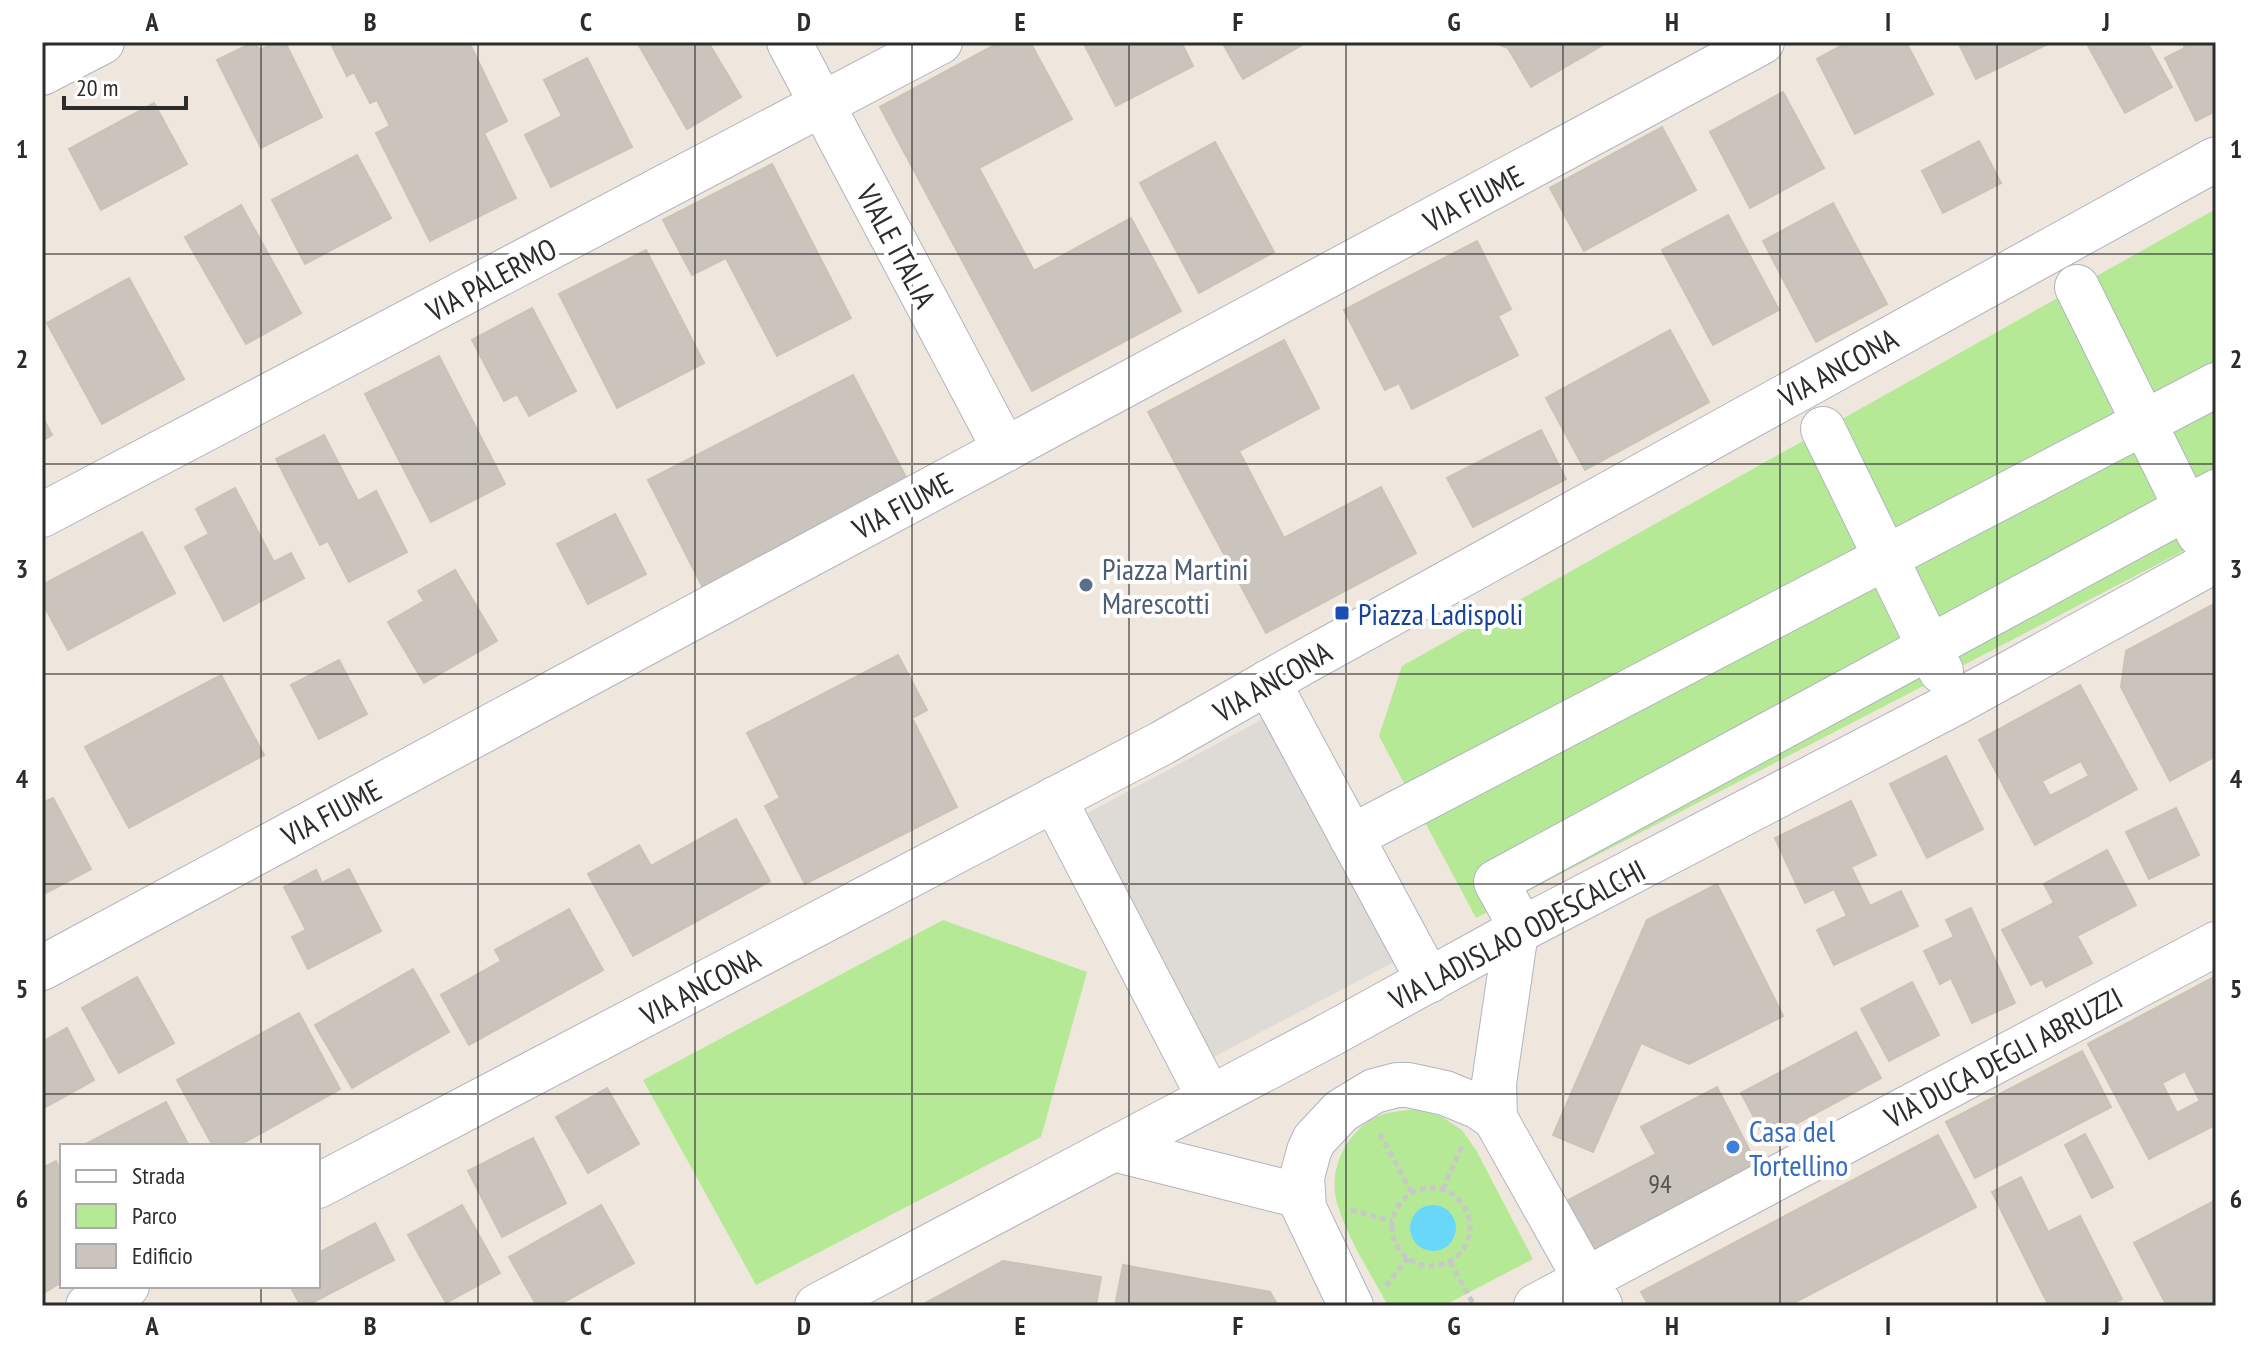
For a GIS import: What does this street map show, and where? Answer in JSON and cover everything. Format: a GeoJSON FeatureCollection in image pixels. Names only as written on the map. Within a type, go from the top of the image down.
{"type":"FeatureCollection","features":[{"type":"Feature","properties":{"kind":"street"},"geometry":{"type":"LineString","coordinates":[[42,73],[102,42]]}},
{"type":"Feature","properties":{"kind":"street","name":"VIALE ITALIA"},"geometry":{"type":"LineString","coordinates":[[789,42],[1005,450]]}},
{"type":"Feature","properties":{"kind":"street","name":"VIA PALERMO"},"geometry":{"type":"LineString","coordinates":[[42,515],[940,42]]}},
{"type":"Feature","properties":{"kind":"street","name":"VIA FIUME"},"geometry":{"type":"LineString","coordinates":[[42,968],[1762,42]]}},
{"type":"Feature","properties":{"kind":"street","name":"VIA ANCONA"},"geometry":{"type":"LineString","coordinates":[[320,1185],[1162,743],[2216,159]]}},
{"type":"Feature","properties":{"kind":"street"},"geometry":{"type":"LineString","coordinates":[[2077,287],[2144,422],[2202,499],[2214,561]]}},
{"type":"Feature","properties":{"kind":"street"},"geometry":{"type":"LineString","coordinates":[[1351,837],[2216,385]]}},
{"type":"Feature","properties":{"kind":"street"},"geometry":{"type":"LineString","coordinates":[[1823,429],[1957,702]]}},
{"type":"Feature","properties":{"kind":"street"},"geometry":{"type":"LineString","coordinates":[[1593,1293],[1495,1118],[1494,1083],[1519,930],[1496,882],[2202,499]]}},
{"type":"Feature","properties":{"kind":"street","name":"VIA LADISLAO ODESCALCHI"},"geometry":{"type":"LineString","coordinates":[[817,1306],[1429,981],[1519,930],[1957,702],[2214,561]]}},
{"type":"Feature","properties":{"kind":"street"},"geometry":{"type":"LineString","coordinates":[[1268,682],[1429,981]]}},
{"type":"Feature","properties":{"kind":"street"},"geometry":{"type":"LineString","coordinates":[[1054,799],[1209,1097]]}},
{"type":"Feature","properties":{"kind":"street","name":"VIA DUCA DEGLI ABRUZZI"},"geometry":{"type":"LineString","coordinates":[[1536,1306],[1593,1293],[2216,944]]}},
{"type":"Feature","properties":{"kind":"street"},"geometry":{"type":"LineString","coordinates":[[1351,1306],[1307,1218],[1301,1196],[1304,1165],[1314,1140],[1341,1111],[1360,1098],[1386,1087],[1408,1085],[1459,1098],[1495,1118]]}},
{"type":"Feature","properties":{"kind":"street"},"geometry":{"type":"LineString","coordinates":[[1113,1149],[1301,1196]]}},
{"type":"Feature","properties":{"kind":"street"},"geometry":{"type":"LineString","coordinates":[[88,1306],[123,1288]]}},
{"type":"Feature","properties":{"kind":"path"},"geometry":{"type":"LineString","coordinates":[[1360,1098],[1412,1193]]}},
{"type":"Feature","properties":{"kind":"path"},"geometry":{"type":"LineString","coordinates":[[1434,1187],[1457,1196],[1465,1206],[1471,1231],[1460,1254],[1450,1262],[1424,1266],[1411,1261],[1394,1242],[1391,1229],[1393,1215],[1412,1193],[1434,1187]]}},
{"type":"Feature","properties":{"kind":"path"},"geometry":{"type":"LineString","coordinates":[[1450,1262],[1474,1305]]}},
{"type":"Feature","properties":{"kind":"green space"},"geometry":{"type":"Polygon","coordinates":[[[2216,209],[2216,534],[1476,918],[1379,736],[1402,666],[2216,209]]]}},
{"type":"Feature","properties":{"kind":"green space"},"geometry":{"type":"Polygon","coordinates":[[[943,920],[1087,972],[1041,1137],[756,1285],[643,1080],[943,920]]]}},
{"type":"Feature","properties":{"kind":"green space"},"geometry":{"type":"Polygon","coordinates":[[[1418,1109],[1442,1117],[1462,1130],[1476,1150],[1533,1259],[1443,1306],[1388,1306],[1354,1245],[1338,1206],[1336,1170],[1345,1147],[1361,1127],[1382,1115],[1418,1109]]]}},
{"type":"Feature","properties":{"kind":"shaded area"},"geometry":{"type":"Polygon","coordinates":[[[1282,709],[1413,952],[1193,1068],[1067,824],[1282,709]]]}},
{"type":"Feature","properties":{"kind":"water"},"geometry":{"type":"Polygon","coordinates":[[[1433,1205],[1449,1212],[1456,1228],[1449,1244],[1433,1251],[1417,1244],[1410,1228],[1417,1212],[1433,1205]]]}},
{"type":"Feature","properties":{"kind":"building"},"geometry":{"type":"Polygon","coordinates":[[[254,42],[260,50],[276,42],[285,42],[322,117],[261,148],[217,60],[254,42]]]}},
{"type":"Feature","properties":{"kind":"building"},"geometry":{"type":"Polygon","coordinates":[[[330,42],[469,42],[507,121],[484,133],[516,198],[430,241],[376,133],[390,126],[377,100],[370,103],[354,72],[347,76],[330,42]]]}},
{"type":"Feature","properties":{"kind":"building"},"geometry":{"type":"Polygon","coordinates":[[[637,42],[708,42],[741,97],[687,129],[637,42]]]}},
{"type":"Feature","properties":{"kind":"building"},"geometry":{"type":"Polygon","coordinates":[[[1000,42],[1030,42],[1072,119],[979,168],[1034,271],[1131,218],[1181,311],[1032,391],[880,107],[1000,42]]]}},
{"type":"Feature","properties":{"kind":"building"},"geometry":{"type":"Polygon","coordinates":[[[1083,42],[1181,42],[1193,66],[1116,106],[1083,42]]]}},
{"type":"Feature","properties":{"kind":"building"},"geometry":{"type":"Polygon","coordinates":[[[1222,42],[1307,42],[1243,79],[1222,42]]]}},
{"type":"Feature","properties":{"kind":"building"},"geometry":{"type":"Polygon","coordinates":[[[1492,42],[1608,42],[1531,87],[1508,48],[1492,42]]]}},
{"type":"Feature","properties":{"kind":"building"},"geometry":{"type":"Polygon","coordinates":[[[1848,42],[1906,42],[1933,94],[1855,134],[1817,59],[1848,42]]]}},
{"type":"Feature","properties":{"kind":"building"},"geometry":{"type":"Polygon","coordinates":[[[1958,42],[2052,42],[1976,79],[1958,42]]]}},
{"type":"Feature","properties":{"kind":"building"},"geometry":{"type":"Polygon","coordinates":[[[2086,42],[2147,42],[2172,87],[2125,113],[2086,42]]]}},
{"type":"Feature","properties":{"kind":"building"},"geometry":{"type":"Polygon","coordinates":[[[2182,42],[2216,42],[2216,111],[2196,121],[2165,58],[2185,48],[2182,42]]]}},
{"type":"Feature","properties":{"kind":"building"},"geometry":{"type":"Polygon","coordinates":[[[587,58],[632,147],[551,187],[525,135],[562,116],[544,80],[587,58]]]}},
{"type":"Feature","properties":{"kind":"building"},"geometry":{"type":"Polygon","coordinates":[[[1783,92],[1824,168],[1750,208],[1710,132],[1783,92]]]}},
{"type":"Feature","properties":{"kind":"building"},"geometry":{"type":"Polygon","coordinates":[[[154,103],[187,164],[101,210],[69,149],[154,103]]]}},
{"type":"Feature","properties":{"kind":"building"},"geometry":{"type":"Polygon","coordinates":[[[1662,127],[1696,190],[1584,251],[1550,188],[1662,127]]]}},
{"type":"Feature","properties":{"kind":"building"},"geometry":{"type":"Polygon","coordinates":[[[1979,141],[2001,183],[1943,213],[1922,171],[1979,141]]]}},
{"type":"Feature","properties":{"kind":"building"},"geometry":{"type":"Polygon","coordinates":[[[1215,142],[1274,252],[1199,293],[1140,183],[1215,142]]]}},
{"type":"Feature","properties":{"kind":"building"},"geometry":{"type":"Polygon","coordinates":[[[357,155],[391,218],[305,264],[272,200],[357,155]]]}},
{"type":"Feature","properties":{"kind":"building"},"geometry":{"type":"Polygon","coordinates":[[[772,164],[851,318],[777,356],[726,258],[692,275],[663,220],[772,164]]]}},
{"type":"Feature","properties":{"kind":"building"},"geometry":{"type":"Polygon","coordinates":[[[1833,203],[1887,304],[1816,342],[1763,241],[1833,203]]]}},
{"type":"Feature","properties":{"kind":"building"},"geometry":{"type":"Polygon","coordinates":[[[241,205],[301,313],[246,344],[185,237],[241,205]]]}},
{"type":"Feature","properties":{"kind":"building"},"geometry":{"type":"Polygon","coordinates":[[[1728,215],[1779,310],[1713,345],[1662,250],[1728,215]]]}},
{"type":"Feature","properties":{"kind":"building"},"geometry":{"type":"Polygon","coordinates":[[[1477,241],[1511,309],[1498,316],[1518,355],[1412,409],[1399,383],[1385,390],[1344,310],[1477,241]]]}},
{"type":"Feature","properties":{"kind":"building"},"geometry":{"type":"Polygon","coordinates":[[[646,250],[704,363],[617,408],[559,294],[646,250]]]}},
{"type":"Feature","properties":{"kind":"building"},"geometry":{"type":"Polygon","coordinates":[[[129,278],[184,379],[102,424],[47,323],[129,278]]]}},
{"type":"Feature","properties":{"kind":"building"},"geometry":{"type":"Polygon","coordinates":[[[532,308],[576,391],[529,416],[517,394],[504,401],[472,340],[532,308]]]}},
{"type":"Feature","properties":{"kind":"building"},"geometry":{"type":"Polygon","coordinates":[[[1670,330],[1709,402],[1585,470],[1546,398],[1670,330]]]}},
{"type":"Feature","properties":{"kind":"building"},"geometry":{"type":"Polygon","coordinates":[[[1284,340],[1319,408],[1239,451],[1284,538],[1381,487],[1416,553],[1266,633],[1148,412],[1284,340]]]}},
{"type":"Feature","properties":{"kind":"building"},"geometry":{"type":"Polygon","coordinates":[[[439,356],[505,484],[431,522],[365,394],[439,356]]]}},
{"type":"Feature","properties":{"kind":"building"},"geometry":{"type":"Polygon","coordinates":[[[853,375],[907,479],[702,586],[648,480],[853,375]]]}},
{"type":"Feature","properties":{"kind":"building"},"geometry":{"type":"Polygon","coordinates":[[[42,416],[52,435],[42,441],[42,416]]]}},
{"type":"Feature","properties":{"kind":"building"},"geometry":{"type":"Polygon","coordinates":[[[1541,430],[1566,479],[1473,527],[1447,478],[1541,430]]]}},
{"type":"Feature","properties":{"kind":"building"},"geometry":{"type":"Polygon","coordinates":[[[324,435],[358,501],[376,491],[407,552],[349,582],[328,541],[320,545],[276,459],[324,435]]]}},
{"type":"Feature","properties":{"kind":"building"},"geometry":{"type":"Polygon","coordinates":[[[235,488],[274,562],[291,553],[304,578],[224,621],[185,547],[209,534],[196,509],[235,488]]]}},
{"type":"Feature","properties":{"kind":"building"},"geometry":{"type":"Polygon","coordinates":[[[615,514],[646,574],[588,604],[557,544],[615,514]]]}},
{"type":"Feature","properties":{"kind":"building"},"geometry":{"type":"Polygon","coordinates":[[[142,532],[175,593],[68,650],[42,602],[42,585],[142,532]]]}},
{"type":"Feature","properties":{"kind":"building"},"geometry":{"type":"Polygon","coordinates":[[[455,570],[497,641],[424,683],[388,622],[424,601],[418,591],[455,570]]]}},
{"type":"Feature","properties":{"kind":"building"},"geometry":{"type":"Polygon","coordinates":[[[2216,603],[2216,756],[2170,781],[2121,687],[2126,651],[2216,603]]]}},
{"type":"Feature","properties":{"kind":"building"},"geometry":{"type":"Polygon","coordinates":[[[898,655],[927,710],[912,718],[957,807],[805,884],[765,806],[780,798],[747,733],[898,655]]]}},
{"type":"Feature","properties":{"kind":"building"},"geometry":{"type":"Polygon","coordinates":[[[339,660],[367,714],[319,739],[291,685],[339,660]]]}},
{"type":"Feature","properties":{"kind":"building"},"geometry":{"type":"Polygon","coordinates":[[[221,675],[264,755],[129,828],[85,747],[221,675]]]}},
{"type":"Feature","properties":{"kind":"building"},"geometry":{"type":"Polygon","coordinates":[[[2080,685],[2137,789],[2035,845],[1979,740],[2080,685]],[[2081,761],[2042,781],[2050,796],[2089,776],[2081,761]]]}},
{"type":"Feature","properties":{"kind":"building"},"geometry":{"type":"Polygon","coordinates":[[[1946,756],[1983,829],[1927,858],[1890,784],[1946,756]]]}},
{"type":"Feature","properties":{"kind":"building"},"geometry":{"type":"Polygon","coordinates":[[[53,798],[91,869],[42,895],[42,803],[53,798]]]}},
{"type":"Feature","properties":{"kind":"building"},"geometry":{"type":"Polygon","coordinates":[[[1851,801],[1876,855],[1851,867],[1870,906],[1901,891],[1918,926],[1834,965],[1817,930],[1847,916],[1834,889],[1805,903],[1775,838],[1851,801]]]}},
{"type":"Feature","properties":{"kind":"building"},"geometry":{"type":"Polygon","coordinates":[[[2176,808],[2199,855],[2149,879],[2126,832],[2176,808]]]}},
{"type":"Feature","properties":{"kind":"building"},"geometry":{"type":"Polygon","coordinates":[[[736,819],[770,881],[633,956],[588,874],[639,845],[651,866],[736,819]]]}},
{"type":"Feature","properties":{"kind":"building"},"geometry":{"type":"Polygon","coordinates":[[[2107,850],[2136,905],[2077,936],[2092,963],[2046,987],[2042,979],[2031,985],[2002,930],[2054,903],[2044,884],[2107,850]]]}},
{"type":"Feature","properties":{"kind":"building"},"geometry":{"type":"Polygon","coordinates":[[[349,869],[381,931],[308,969],[292,937],[306,930],[284,887],[316,870],[322,883],[349,869]]]}},
{"type":"Feature","properties":{"kind":"building"},"geometry":{"type":"Polygon","coordinates":[[[1717,884],[1783,1016],[1689,1064],[1641,1043],[1593,1152],[1553,1135],[1647,920],[1717,884]]]}},
{"type":"Feature","properties":{"kind":"building"},"geometry":{"type":"Polygon","coordinates":[[[1971,908],[2015,1003],[1972,1023],[1951,978],[1940,984],[1924,951],[1954,937],[1946,920],[1971,908]]]}},
{"type":"Feature","properties":{"kind":"building"},"geometry":{"type":"Polygon","coordinates":[[[569,909],[603,970],[469,1045],[441,995],[501,961],[495,950],[569,909]]]}},
{"type":"Feature","properties":{"kind":"building"},"geometry":{"type":"Polygon","coordinates":[[[413,969],[449,1032],[352,1088],[315,1025],[413,969]]]}},
{"type":"Feature","properties":{"kind":"building"},"geometry":{"type":"Polygon","coordinates":[[[2216,976],[2216,1132],[2213,1126],[2149,1159],[2088,1044],[2216,976]],[[2185,1071],[2162,1083],[2177,1113],[2200,1101],[2185,1071]]]}},
{"type":"Feature","properties":{"kind":"building"},"geometry":{"type":"Polygon","coordinates":[[[137,977],[174,1043],[119,1073],[82,1008],[137,977]]]}},
{"type":"Feature","properties":{"kind":"building"},"geometry":{"type":"Polygon","coordinates":[[[1912,982],[1939,1035],[1889,1061],[1861,1009],[1912,982]]]}},
{"type":"Feature","properties":{"kind":"building"},"geometry":{"type":"Polygon","coordinates":[[[299,1013],[340,1089],[242,1144],[212,1144],[177,1080],[299,1013]]]}},
{"type":"Feature","properties":{"kind":"building"},"geometry":{"type":"Polygon","coordinates":[[[67,1028],[94,1080],[42,1109],[42,1042],[67,1028]]]}},
{"type":"Feature","properties":{"kind":"building"},"geometry":{"type":"Polygon","coordinates":[[[1856,1032],[1881,1078],[1766,1140],[1741,1093],[1856,1032]]]}},
{"type":"Feature","properties":{"kind":"building"},"geometry":{"type":"Polygon","coordinates":[[[2082,1051],[2111,1107],[1975,1178],[1946,1122],[2082,1051]]]}},
{"type":"Feature","properties":{"kind":"building"},"geometry":{"type":"Polygon","coordinates":[[[1717,1087],[1756,1163],[1589,1251],[1563,1203],[1656,1154],[1641,1127],[1717,1087]]]}},
{"type":"Feature","properties":{"kind":"building"},"geometry":{"type":"Polygon","coordinates":[[[607,1088],[639,1144],[588,1173],[556,1117],[607,1088]]]}},
{"type":"Feature","properties":{"kind":"building"},"geometry":{"type":"Polygon","coordinates":[[[166,1102],[188,1144],[86,1144],[166,1102]]]}},
{"type":"Feature","properties":{"kind":"building"},"geometry":{"type":"Polygon","coordinates":[[[2085,1134],[2113,1187],[2092,1198],[2065,1145],[2085,1134]]]}},
{"type":"Feature","properties":{"kind":"building"},"geometry":{"type":"Polygon","coordinates":[[[1938,1135],[1976,1207],[1788,1306],[1649,1306],[1641,1292],[1938,1135]]]}},
{"type":"Feature","properties":{"kind":"building"},"geometry":{"type":"Polygon","coordinates":[[[533,1138],[566,1203],[502,1237],[468,1171],[533,1138]]]}},
{"type":"Feature","properties":{"kind":"building"},"geometry":{"type":"Polygon","coordinates":[[[56,1161],[60,1170],[60,1283],[42,1294],[42,1168],[56,1161]]]}},
{"type":"Feature","properties":{"kind":"building"},"geometry":{"type":"Polygon","coordinates":[[[2021,1177],[2048,1232],[2080,1216],[2122,1299],[2108,1306],[2049,1306],[1992,1192],[2021,1177]]]}},
{"type":"Feature","properties":{"kind":"building"},"geometry":{"type":"Polygon","coordinates":[[[2216,1200],[2216,1306],[2167,1306],[2134,1243],[2216,1200]]]}},
{"type":"Feature","properties":{"kind":"building"},"geometry":{"type":"Polygon","coordinates":[[[462,1205],[500,1273],[446,1303],[408,1235],[462,1205]]]}},
{"type":"Feature","properties":{"kind":"building"},"geometry":{"type":"Polygon","coordinates":[[[601,1205],[634,1263],[557,1306],[537,1306],[509,1257],[601,1205]]]}},
{"type":"Feature","properties":{"kind":"building"},"geometry":{"type":"Polygon","coordinates":[[[375,1223],[394,1260],[301,1306],[291,1288],[320,1288],[320,1252],[375,1223]]]}},
{"type":"Feature","properties":{"kind":"building"},"geometry":{"type":"Polygon","coordinates":[[[1003,1261],[1101,1277],[1096,1306],[920,1306],[1003,1261]]]}},
{"type":"Feature","properties":{"kind":"building"},"geometry":{"type":"Polygon","coordinates":[[[1123,1265],[1270,1292],[1278,1306],[1115,1306],[1123,1265]]]}},
{"type":"Feature","properties":{"kind":"place","name":"Piazza Martini Marescotti"},"geometry":{"type":"Point","coordinates":[1086,585]}},
{"type":"Feature","properties":{"kind":"place","name":"Piazza Ladispoli"},"geometry":{"type":"Point","coordinates":[1342,613]}},
{"type":"Feature","properties":{"kind":"place","name":"Casa del Tortellino"},"geometry":{"type":"Point","coordinates":[1733,1147]}}]}
